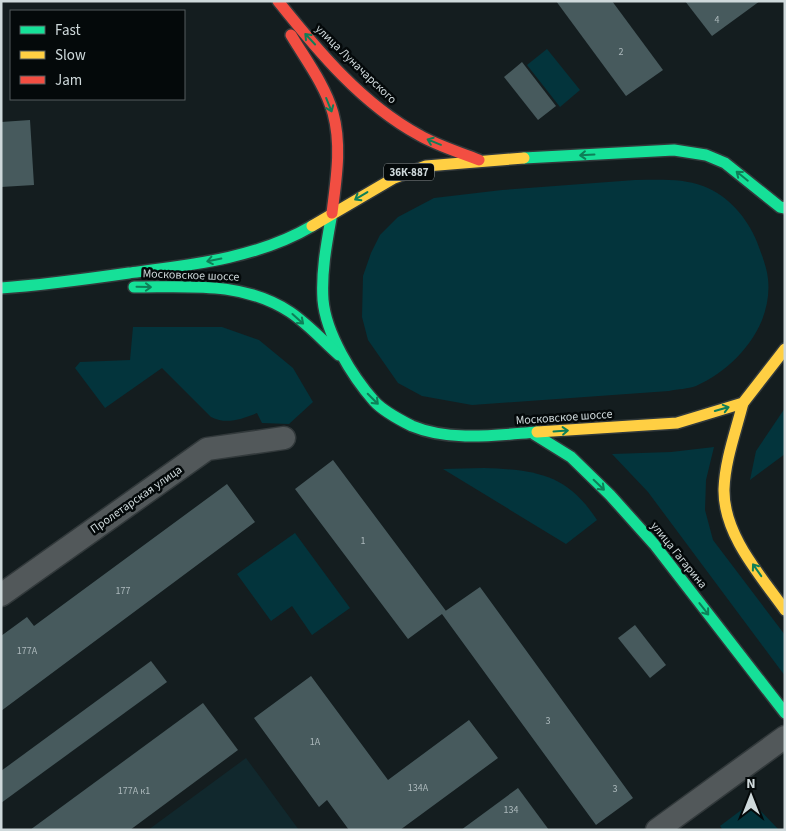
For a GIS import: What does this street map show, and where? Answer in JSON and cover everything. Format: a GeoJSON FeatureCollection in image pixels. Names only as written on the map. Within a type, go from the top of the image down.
{"type":"FeatureCollection","features":[{"type":"Feature","properties":{"kind":"main road"},"geometry":{"type":"LineString","coordinates":[[272,1],[324,90],[333,113],[337,165],[332,214]]}},
{"type":"Feature","properties":{"kind":"main road","name":"улица Луначарского"},"geometry":{"type":"LineString","coordinates":[[278,1],[340,71],[396,121],[418,135],[479,160]]}},
{"type":"Feature","properties":{"kind":"main road","name":"Московское шоссе"},"geometry":{"type":"LineString","coordinates":[[1,288],[42,285],[183,266],[224,258],[290,239],[394,178],[426,166],[479,160],[674,150],[706,155],[725,163],[782,208],[785,218]]}},
{"type":"Feature","properties":{"kind":"main road","name":"Московское шоссе"},"geometry":{"type":"LineString","coordinates":[[332,214],[322,281],[323,301],[325,314],[344,360]]}},
{"type":"Feature","properties":{"kind":"main road","name":"Московское шоссе"},"geometry":{"type":"LineString","coordinates":[[42,285],[238,288],[261,295],[291,312],[344,360],[375,402],[413,426],[444,433],[480,436],[534,434],[678,422],[743,403]]}},
{"type":"Feature","properties":{"kind":"main road"},"geometry":{"type":"LineString","coordinates":[[785,349],[743,403],[730,456],[724,495],[735,538],[785,610]]}},
{"type":"Feature","properties":{"kind":"main road","name":"улица Гагарина"},"geometry":{"type":"LineString","coordinates":[[534,434],[571,457],[654,544],[785,713]]}},
{"type":"Feature","properties":{"kind":"street","name":"Пролетарская улица"},"geometry":{"type":"LineString","coordinates":[[1,595],[207,448],[284,438]]}},
{"type":"Feature","properties":{"kind":"street"},"geometry":{"type":"LineString","coordinates":[[657,830],[785,737]]}},
{"type":"Feature","properties":{"kind":"shaded area"},"geometry":{"type":"Polygon","coordinates":[[[547,49],[580,90],[560,107],[527,65],[547,49]]]}},
{"type":"Feature","properties":{"kind":"shaded area"},"geometry":{"type":"Polygon","coordinates":[[[635,180],[695,183],[712,190],[736,209],[753,233],[766,270],[768,296],[758,329],[738,357],[711,378],[696,386],[669,391],[472,405],[422,396],[398,383],[368,340],[362,317],[363,276],[371,253],[380,235],[398,217],[434,198],[502,190],[635,180]]]}},
{"type":"Feature","properties":{"kind":"shaded area"},"geometry":{"type":"Polygon","coordinates":[[[133,327],[222,327],[259,340],[293,368],[313,402],[289,424],[262,423],[257,413],[234,420],[223,421],[211,417],[162,368],[105,408],[75,368],[80,362],[130,360],[133,327]]]}},
{"type":"Feature","properties":{"kind":"shaded area"},"geometry":{"type":"Polygon","coordinates":[[[785,408],[785,454],[750,480],[756,451],[785,408]]]}},
{"type":"Feature","properties":{"kind":"shaded area"},"geometry":{"type":"Polygon","coordinates":[[[714,447],[706,480],[705,510],[713,540],[785,635],[785,676],[648,492],[612,454],[671,452],[714,447]]]}},
{"type":"Feature","properties":{"kind":"shaded area"},"geometry":{"type":"Polygon","coordinates":[[[484,468],[519,470],[549,478],[562,484],[574,493],[597,520],[566,544],[443,469],[484,468]]]}},
{"type":"Feature","properties":{"kind":"shaded area"},"geometry":{"type":"Polygon","coordinates":[[[295,533],[350,608],[312,635],[292,606],[271,621],[237,574],[295,533]]]}},
{"type":"Feature","properties":{"kind":"shaded area"},"geometry":{"type":"Polygon","coordinates":[[[246,758],[299,830],[148,830],[246,758]]]}},
{"type":"Feature","properties":{"kind":"shaded area"},"geometry":{"type":"Polygon","coordinates":[[[752,802],[779,830],[723,830],[720,826],[752,802]]]}},
{"type":"Feature","properties":{"kind":"building"},"geometry":{"type":"Polygon","coordinates":[[[556,1],[612,1],[663,70],[626,96],[556,1]]]}},
{"type":"Feature","properties":{"kind":"building"},"geometry":{"type":"Polygon","coordinates":[[[685,1],[760,1],[712,36],[685,1]]]}},
{"type":"Feature","properties":{"kind":"building"},"geometry":{"type":"Polygon","coordinates":[[[522,62],[556,106],[538,120],[504,77],[522,62]]]}},
{"type":"Feature","properties":{"kind":"building"},"geometry":{"type":"Polygon","coordinates":[[[30,120],[34,185],[1,187],[1,122],[30,120]]]}},
{"type":"Feature","properties":{"kind":"building"},"geometry":{"type":"Polygon","coordinates":[[[333,460],[446,611],[480,587],[633,798],[596,825],[442,614],[408,639],[295,489],[333,460]]]}},
{"type":"Feature","properties":{"kind":"building"},"geometry":{"type":"Polygon","coordinates":[[[227,484],[255,522],[1,711],[1,636],[27,617],[34,626],[227,484]]]}},
{"type":"Feature","properties":{"kind":"building"},"geometry":{"type":"Polygon","coordinates":[[[635,625],[666,665],[650,678],[618,638],[635,625]]]}},
{"type":"Feature","properties":{"kind":"building"},"geometry":{"type":"Polygon","coordinates":[[[151,661],[167,682],[1,803],[1,771],[151,661]]]}},
{"type":"Feature","properties":{"kind":"building"},"geometry":{"type":"Polygon","coordinates":[[[311,676],[388,780],[469,720],[498,758],[400,830],[349,830],[327,800],[319,807],[254,718],[311,676]]]}},
{"type":"Feature","properties":{"kind":"building"},"geometry":{"type":"Polygon","coordinates":[[[203,703],[238,750],[130,830],[30,830],[203,703]]]}},
{"type":"Feature","properties":{"kind":"building"},"geometry":{"type":"Polygon","coordinates":[[[518,788],[549,830],[461,830],[518,788]]]}},
{"type":"Feature","properties":{"kind":"traffic: fast"},"geometry":{"type":"LineString","coordinates":[[524,158],[674,150],[706,155],[725,163],[780,207],[785,208]]}},
{"type":"Feature","properties":{"kind":"traffic: fast"},"geometry":{"type":"LineString","coordinates":[[332,213],[323,278],[325,313],[341,354],[374,401],[387,412],[412,426],[442,434],[490,436],[537,432]]}},
{"type":"Feature","properties":{"kind":"traffic: fast"},"geometry":{"type":"LineString","coordinates":[[1,288],[81,280],[200,263],[247,253],[269,246],[312,226]]}},
{"type":"Feature","properties":{"kind":"traffic: fast"},"geometry":{"type":"LineString","coordinates":[[134,287],[215,288],[253,295],[272,302],[290,312],[339,355]]}},
{"type":"Feature","properties":{"kind":"traffic: fast"},"geometry":{"type":"LineString","coordinates":[[534,434],[571,457],[610,495],[654,544],[785,713]]}},
{"type":"Feature","properties":{"kind":"traffic: slow"},"geometry":{"type":"LineString","coordinates":[[312,226],[394,178],[426,166],[524,158]]}},
{"type":"Feature","properties":{"kind":"traffic: slow"},"geometry":{"type":"LineString","coordinates":[[537,432],[677,423],[743,403],[785,349]]}},
{"type":"Feature","properties":{"kind":"traffic: slow"},"geometry":{"type":"LineString","coordinates":[[743,403],[726,467],[725,506],[736,538],[754,568],[785,610]]}},
{"type":"Feature","properties":{"kind":"traffic: jam"},"geometry":{"type":"LineString","coordinates":[[278,1],[325,57],[379,108],[426,139],[479,160]]}},
{"type":"Feature","properties":{"kind":"traffic: jam"},"geometry":{"type":"LineString","coordinates":[[291,35],[320,83],[330,103],[336,125],[338,150],[332,213]]}}]}
